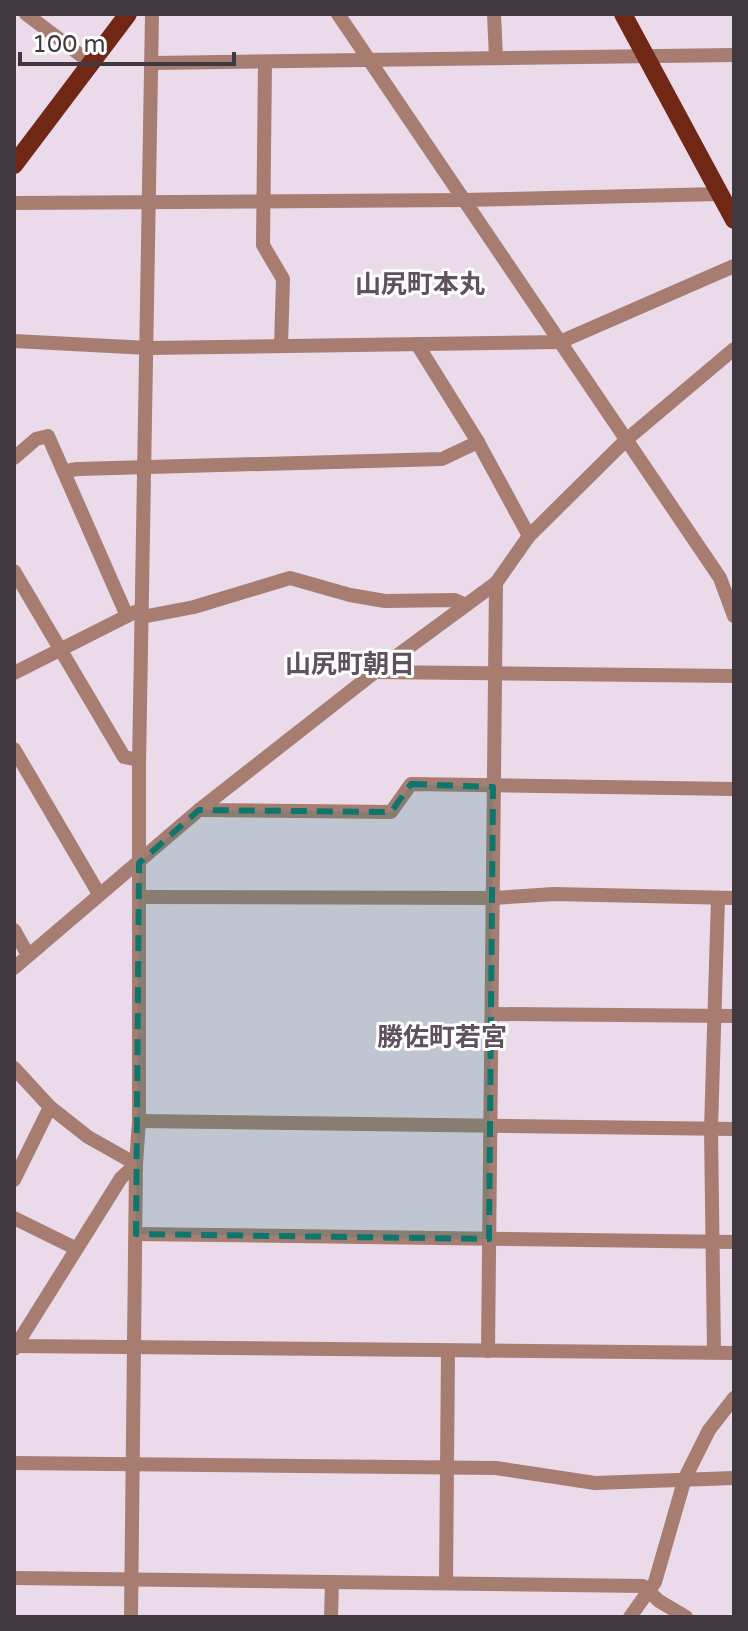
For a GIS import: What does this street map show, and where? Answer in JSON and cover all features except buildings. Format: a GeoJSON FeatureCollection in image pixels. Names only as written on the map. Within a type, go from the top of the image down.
{"type":"FeatureCollection","features":[{"type":"Feature","properties":{"kind":"main road"},"geometry":{"type":"LineString","coordinates":[[14,165],[128,14]]}},
{"type":"Feature","properties":{"kind":"main road"},"geometry":{"type":"LineString","coordinates":[[623,14],[734,220]]}},
{"type":"Feature","properties":{"kind":"street"},"geometry":{"type":"LineString","coordinates":[[26,14],[91,63]]}},
{"type":"Feature","properties":{"kind":"street"},"geometry":{"type":"LineString","coordinates":[[131,1617],[139,1121],[139,760],[152,14]]}},
{"type":"Feature","properties":{"kind":"street"},"geometry":{"type":"LineString","coordinates":[[338,14],[720,578],[734,616]]}},
{"type":"Feature","properties":{"kind":"street"},"geometry":{"type":"LineString","coordinates":[[494,14],[496,58]]}},
{"type":"Feature","properties":{"kind":"street"},"geometry":{"type":"LineString","coordinates":[[153,63],[734,55]]}},
{"type":"Feature","properties":{"kind":"street"},"geometry":{"type":"LineString","coordinates":[[265,62],[263,245],[283,279],[281,346]]}},
{"type":"Feature","properties":{"kind":"street"},"geometry":{"type":"LineString","coordinates":[[14,203],[463,200],[719,194]]}},
{"type":"Feature","properties":{"kind":"street"},"geometry":{"type":"LineString","coordinates":[[14,341],[148,348],[560,342],[734,266]]}},
{"type":"Feature","properties":{"kind":"street"},"geometry":{"type":"LineString","coordinates":[[417,344],[478,442],[529,536]]}},
{"type":"Feature","properties":{"kind":"street"},"geometry":{"type":"LineString","coordinates":[[14,968],[199,810],[375,672],[496,583],[529,536],[626,440],[734,349]]}},
{"type":"Feature","properties":{"kind":"street"},"geometry":{"type":"LineString","coordinates":[[14,458],[36,439],[48,436],[127,616]]}},
{"type":"Feature","properties":{"kind":"street"},"geometry":{"type":"LineString","coordinates":[[65,471],[442,459],[478,442]]}},
{"type":"Feature","properties":{"kind":"street"},"geometry":{"type":"LineString","coordinates":[[14,571],[124,757],[139,760]]}},
{"type":"Feature","properties":{"kind":"street"},"geometry":{"type":"LineString","coordinates":[[14,673],[127,616],[194,607],[290,578],[350,595],[385,601],[455,600],[466,605]]}},
{"type":"Feature","properties":{"kind":"street"},"geometry":{"type":"LineString","coordinates":[[488,1351],[496,583]]}},
{"type":"Feature","properties":{"kind":"street"},"geometry":{"type":"LineString","coordinates":[[375,672],[734,676]]}},
{"type":"Feature","properties":{"kind":"street"},"geometry":{"type":"LineString","coordinates":[[14,749],[99,894]]}},
{"type":"Feature","properties":{"kind":"street"},"geometry":{"type":"LineString","coordinates":[[199,810],[391,812],[411,784],[734,789]]}},
{"type":"Feature","properties":{"kind":"street"},"geometry":{"type":"LineString","coordinates":[[141,897],[494,898],[554,894],[734,898]]}},
{"type":"Feature","properties":{"kind":"street"},"geometry":{"type":"LineString","coordinates":[[714,1352],[711,1129],[718,898]]}},
{"type":"Feature","properties":{"kind":"street"},"geometry":{"type":"LineString","coordinates":[[14,930],[28,955]]}},
{"type":"Feature","properties":{"kind":"street"},"geometry":{"type":"LineString","coordinates":[[493,1014],[734,1016]]}},
{"type":"Feature","properties":{"kind":"street"},"geometry":{"type":"LineString","coordinates":[[14,1068],[50,1107],[88,1137],[136,1164]]}},
{"type":"Feature","properties":{"kind":"street"},"geometry":{"type":"LineString","coordinates":[[14,1180],[50,1107]]}},
{"type":"Feature","properties":{"kind":"street"},"geometry":{"type":"LineString","coordinates":[[139,1121],[734,1129]]}},
{"type":"Feature","properties":{"kind":"street"},"geometry":{"type":"LineString","coordinates":[[15,1347],[121,1178],[136,1164]]}},
{"type":"Feature","properties":{"kind":"street"},"geometry":{"type":"LineString","coordinates":[[14,1218],[75,1248]]}},
{"type":"Feature","properties":{"kind":"street"},"geometry":{"type":"LineString","coordinates":[[136,1234],[734,1242]]}},
{"type":"Feature","properties":{"kind":"street"},"geometry":{"type":"LineString","coordinates":[[15,1347],[734,1353]]}},
{"type":"Feature","properties":{"kind":"street"},"geometry":{"type":"LineString","coordinates":[[446,1583],[448,1351]]}},
{"type":"Feature","properties":{"kind":"street"},"geometry":{"type":"LineString","coordinates":[[630,1617],[655,1582],[684,1481],[709,1430],[734,1398]]}},
{"type":"Feature","properties":{"kind":"street"},"geometry":{"type":"LineString","coordinates":[[14,1463],[496,1468],[595,1483],[734,1478]]}},
{"type":"Feature","properties":{"kind":"street"},"geometry":{"type":"LineString","coordinates":[[14,1578],[643,1586],[686,1617]]}},
{"type":"Feature","properties":{"kind":"street"},"geometry":{"type":"LineString","coordinates":[[331,1617],[332,1582]]}},
{"type":"Feature","properties":{"kind":"highlighted area"},"geometry":{"type":"Polygon","coordinates":[[[411,784],[493,787],[489,1239],[136,1234],[139,863],[199,810],[391,812],[411,784]]]}},
{"type":"Feature","properties":{"kind":"district","name":"山尻町本丸"},"geometry":{"type":"Point","coordinates":[420,284]}},
{"type":"Feature","properties":{"kind":"district","name":"山尻町朝日"},"geometry":{"type":"Point","coordinates":[350,664]}},
{"type":"Feature","properties":{"kind":"district","name":"勝佐町若宮"},"geometry":{"type":"Point","coordinates":[442,1037]}}]}
